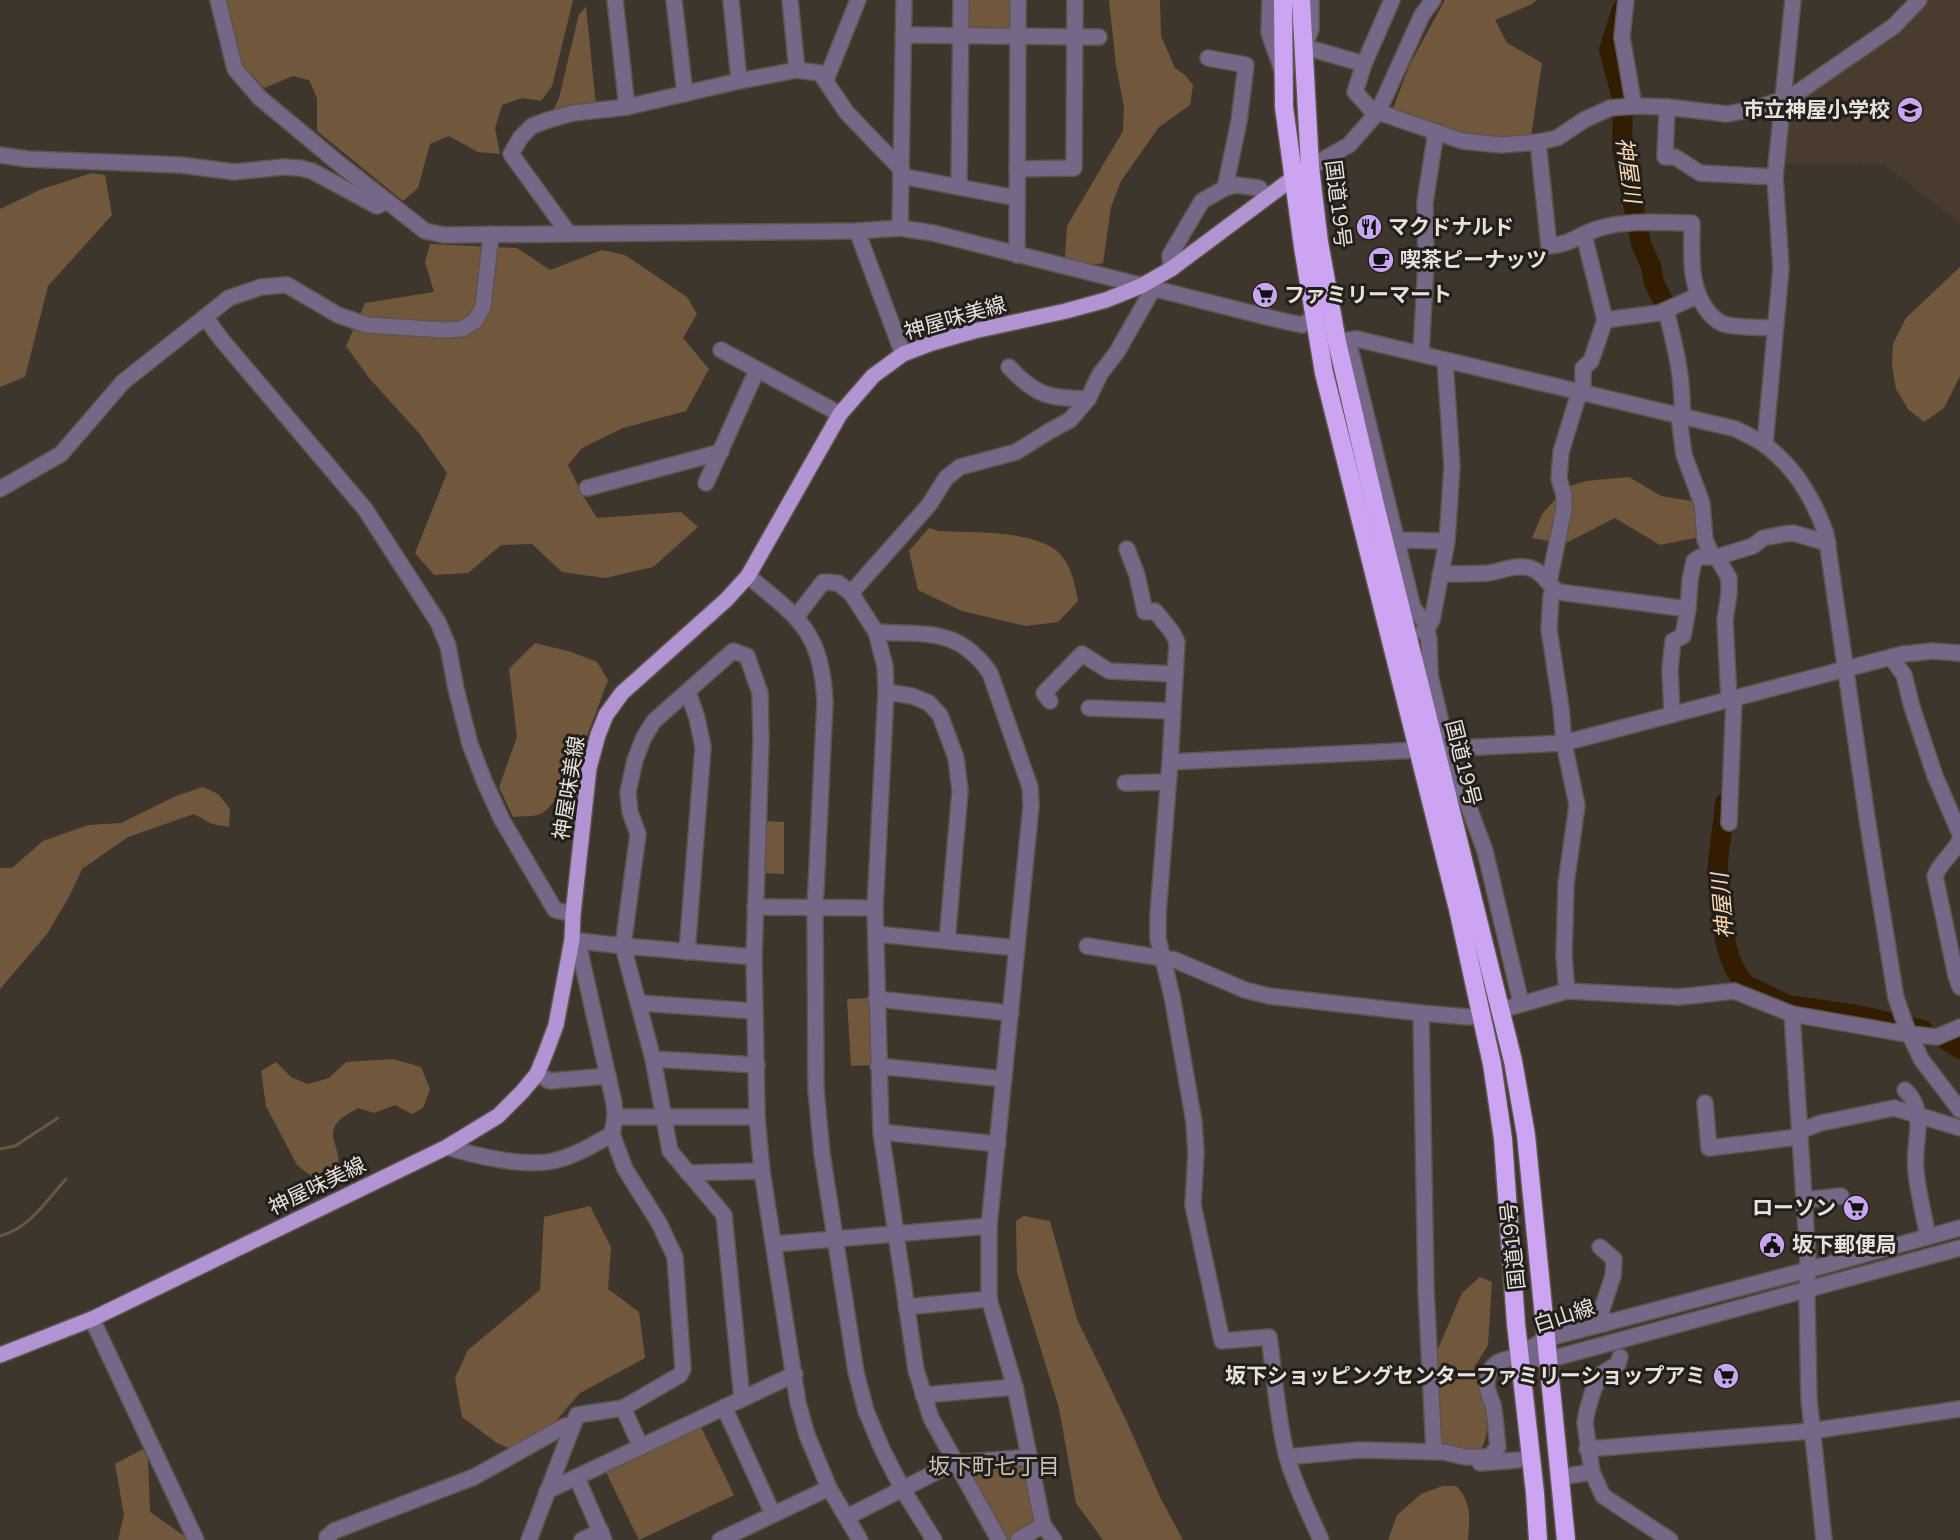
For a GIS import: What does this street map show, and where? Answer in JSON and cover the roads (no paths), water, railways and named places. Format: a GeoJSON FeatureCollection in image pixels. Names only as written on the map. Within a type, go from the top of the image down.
{"type":"FeatureCollection","features":[{"type":"Feature","properties":{"kind":"highway","name":"国道19号"},"geometry":{"type":"LineString","coordinates":[[1283,0],[1284,107],[1308,321],[1457,831],[1492,1012],[1519,1356],[1535,1493],[1538,1540]]}},
{"type":"Feature","properties":{"kind":"highway","name":"国道19号"},"geometry":{"type":"LineString","coordinates":[[1301,0],[1307,49],[1304,85],[1310,167],[1319,242],[1343,341],[1375,505],[1434,749],[1431,826],[1492,1012],[1513,1061],[1526,1135],[1566,1540]]}},
{"type":"Feature","properties":{"kind":"main road","name":"神屋味美線"},"geometry":{"type":"LineString","coordinates":[[0,1355],[92,1319],[447,1147],[498,1116],[537,1074],[556,1025],[572,940],[589,768],[606,715],[622,693],[644,671],[726,600],[748,576],[840,414],[873,376],[903,354],[974,331],[1066,311],[1147,287],[1293,177],[1310,167]]}},
{"type":"Feature","properties":{"kind":"street"},"geometry":{"type":"LineString","coordinates":[[218,0],[235,69],[260,98],[425,231],[444,235],[857,231],[900,228],[933,232],[1147,287],[1308,321]]}},
{"type":"Feature","properties":{"kind":"street"},"geometry":{"type":"LineString","coordinates":[[615,0],[627,107]]}},
{"type":"Feature","properties":{"kind":"street"},"geometry":{"type":"LineString","coordinates":[[674,0],[685,94]]}},
{"type":"Feature","properties":{"kind":"street"},"geometry":{"type":"LineString","coordinates":[[731,0],[739,81]]}},
{"type":"Feature","properties":{"kind":"street"},"geometry":{"type":"LineString","coordinates":[[790,0],[797,70]]}},
{"type":"Feature","properties":{"kind":"street"},"geometry":{"type":"LineString","coordinates":[[826,80],[858,0]]}},
{"type":"Feature","properties":{"kind":"street"},"geometry":{"type":"LineString","coordinates":[[900,228],[904,0]]}},
{"type":"Feature","properties":{"kind":"street"},"geometry":{"type":"LineString","coordinates":[[959,187],[961,0]]}},
{"type":"Feature","properties":{"kind":"street"},"geometry":{"type":"LineString","coordinates":[[1017,255],[1018,0]]}},
{"type":"Feature","properties":{"kind":"street"},"geometry":{"type":"LineString","coordinates":[[1017,169],[1074,168],[1075,0]]}},
{"type":"Feature","properties":{"kind":"street"},"geometry":{"type":"LineString","coordinates":[[1270,0],[1269,33],[1284,75]]}},
{"type":"Feature","properties":{"kind":"street"},"geometry":{"type":"LineString","coordinates":[[1311,0],[1311,29],[1307,49],[1364,64]]}},
{"type":"Feature","properties":{"kind":"street"},"geometry":{"type":"LineString","coordinates":[[1392,0],[1364,64],[1355,92],[1377,114],[1462,141],[1501,145],[1557,138],[1584,120],[1610,108],[1667,106],[1727,114],[1758,108],[1794,94],[1894,26],[1919,0]]}},
{"type":"Feature","properties":{"kind":"street"},"geometry":{"type":"LineString","coordinates":[[1310,167],[1349,145],[1377,114],[1422,15],[1433,0]]}},
{"type":"Feature","properties":{"kind":"street"},"geometry":{"type":"LineString","coordinates":[[1626,0],[1622,37],[1634,106]]}},
{"type":"Feature","properties":{"kind":"street"},"geometry":{"type":"LineString","coordinates":[[1765,444],[1780,268],[1775,177],[1793,0]]}},
{"type":"Feature","properties":{"kind":"street"},"geometry":{"type":"LineString","coordinates":[[903,35],[1099,36]]}},
{"type":"Feature","properties":{"kind":"street"},"geometry":{"type":"LineString","coordinates":[[1208,58],[1246,65],[1239,121],[1225,188]]}},
{"type":"Feature","properties":{"kind":"street"},"geometry":{"type":"LineString","coordinates":[[569,234],[511,154],[521,137],[532,126],[573,113],[627,107],[797,70],[820,73],[847,113],[901,173],[1016,198]]}},
{"type":"Feature","properties":{"kind":"street"},"geometry":{"type":"LineString","coordinates":[[1667,106],[1665,157],[1676,157],[1701,173],[1775,177]]}},
{"type":"Feature","properties":{"kind":"street"},"geometry":{"type":"LineString","coordinates":[[1421,354],[1426,262],[1425,202],[1436,132]]}},
{"type":"Feature","properties":{"kind":"street"},"geometry":{"type":"LineString","coordinates":[[1538,142],[1549,246],[1565,244],[1598,229],[1633,222],[1692,223],[1694,284],[1697,296],[1717,322],[1729,326],[1775,328]]}},
{"type":"Feature","properties":{"kind":"street"},"geometry":{"type":"LineString","coordinates":[[0,155],[27,159],[181,165],[234,172],[284,167],[300,168],[312,171],[377,206],[387,201]]}},
{"type":"Feature","properties":{"kind":"street"},"geometry":{"type":"LineString","coordinates":[[1171,269],[1170,255],[1202,201],[1225,188],[1236,185],[1259,189],[1266,198]]}},
{"type":"Feature","properties":{"kind":"street"},"geometry":{"type":"LineString","coordinates":[[857,231],[903,354]]}},
{"type":"Feature","properties":{"kind":"street"},"geometry":{"type":"LineString","coordinates":[[0,489],[61,454],[123,382],[229,298],[261,287],[287,285],[338,315],[367,325],[462,329],[475,321],[483,307],[491,234]]}},
{"type":"Feature","properties":{"kind":"street"},"geometry":{"type":"LineString","coordinates":[[1567,991],[1564,957],[1566,884],[1577,805],[1564,743],[1549,629],[1552,586],[1564,509],[1564,495],[1559,479],[1562,452],[1581,393],[1583,368],[1591,361],[1605,320],[1584,235]]}},
{"type":"Feature","properties":{"kind":"street"},"geometry":{"type":"LineString","coordinates":[[850,593],[929,506],[946,478],[960,467],[1016,452],[1070,420],[1088,399],[1100,374],[1117,352],[1147,287]]}},
{"type":"Feature","properties":{"kind":"street"},"geometry":{"type":"LineString","coordinates":[[1605,320],[1659,313],[1697,296]]}},
{"type":"Feature","properties":{"kind":"street"},"geometry":{"type":"LineString","coordinates":[[1666,310],[1684,397],[1681,418],[1684,454],[1702,503],[1705,540],[1729,579],[1725,620],[1732,699],[1729,823]]}},
{"type":"Feature","properties":{"kind":"street"},"geometry":{"type":"LineString","coordinates":[[205,317],[221,339],[365,508],[438,622],[448,646],[470,744],[502,820],[555,910],[573,914]]}},
{"type":"Feature","properties":{"kind":"street"},"geometry":{"type":"LineString","coordinates":[[1521,1003],[1485,851],[1434,749],[1429,639],[1424,621],[1413,608],[1343,341],[1357,339],[1681,418],[1736,429],[1765,444],[1788,466],[1807,491],[1820,515],[1828,543],[1896,998],[1921,1059],[1960,1110]]}},
{"type":"Feature","properties":{"kind":"street"},"geometry":{"type":"LineString","coordinates":[[721,350],[840,414]]}},
{"type":"Feature","properties":{"kind":"street"},"geometry":{"type":"LineString","coordinates":[[1409,638],[1426,630],[1432,620],[1447,541],[1452,465],[1445,361]]}},
{"type":"Feature","properties":{"kind":"street"},"geometry":{"type":"LineString","coordinates":[[1008,367],[1025,384],[1043,394],[1062,399],[1088,399]]}},
{"type":"Feature","properties":{"kind":"street"},"geometry":{"type":"LineString","coordinates":[[706,483],[758,370]]}},
{"type":"Feature","properties":{"kind":"street"},"geometry":{"type":"LineString","coordinates":[[587,488],[721,452]]}},
{"type":"Feature","properties":{"kind":"street"},"geometry":{"type":"LineString","coordinates":[[1672,715],[1670,669],[1673,640],[1683,636],[1692,565],[1700,557],[1715,557],[1753,546],[1763,538],[1784,534],[1793,533],[1828,543]]}},
{"type":"Feature","properties":{"kind":"street"},"geometry":{"type":"LineString","coordinates":[[1396,540],[1447,541]]}},
{"type":"Feature","properties":{"kind":"street"},"geometry":{"type":"LineString","coordinates":[[1126,549],[1137,575],[1145,612],[1155,611],[1177,642],[1158,939],[1176,1016],[1194,1122],[1196,1154],[1193,1205],[1222,1341],[1269,1337],[1281,1430],[1287,1457],[1321,1540]]}},
{"type":"Feature","properties":{"kind":"street"},"geometry":{"type":"LineString","coordinates":[[1440,574],[1489,572],[1514,567],[1530,568],[1539,573],[1559,592],[1688,609]]}},
{"type":"Feature","properties":{"kind":"street"},"geometry":{"type":"LineString","coordinates":[[748,576],[796,617],[807,630],[817,651],[824,683],[816,909],[816,1090],[822,1154],[856,1372],[864,1402],[882,1449],[903,1490],[934,1540]]}},
{"type":"Feature","properties":{"kind":"street"},"geometry":{"type":"LineString","coordinates":[[796,617],[823,582],[838,583],[850,593],[876,632],[885,666],[886,692],[875,908],[881,1132],[916,1370],[923,1395],[931,1418],[954,1463],[999,1540]]}},
{"type":"Feature","properties":{"kind":"street"},"geometry":{"type":"LineString","coordinates":[[876,632],[946,637],[966,646],[980,658],[990,673],[1030,787],[1031,806],[989,1226],[989,1299],[1015,1387],[1043,1525],[1054,1540]]}},
{"type":"Feature","properties":{"kind":"street"},"geometry":{"type":"LineString","coordinates":[[742,1399],[724,1215],[670,1151],[653,1059],[623,946],[638,834],[630,812],[628,792],[635,760],[644,737],[654,721],[733,651],[747,656],[760,693],[761,741],[754,1011],[757,1117],[762,1172],[798,1402],[807,1436],[829,1488],[860,1540]]}},
{"type":"Feature","properties":{"kind":"street"},"geometry":{"type":"LineString","coordinates":[[1170,762],[1564,743],[1892,657],[1933,651],[1960,653]]}},
{"type":"Feature","properties":{"kind":"street"},"geometry":{"type":"LineString","coordinates":[[1050,701],[1044,693],[1082,654],[1110,671],[1174,674]]}},
{"type":"Feature","properties":{"kind":"street"},"geometry":{"type":"LineString","coordinates":[[1892,657],[1904,675],[1935,776],[1960,834]]}},
{"type":"Feature","properties":{"kind":"street"},"geometry":{"type":"LineString","coordinates":[[687,952],[703,747],[697,718],[688,692]]}},
{"type":"Feature","properties":{"kind":"street"},"geometry":{"type":"LineString","coordinates":[[886,692],[912,696],[929,703],[940,715],[956,758],[960,791],[946,941]]}},
{"type":"Feature","properties":{"kind":"street"},"geometry":{"type":"LineString","coordinates":[[1089,708],[1173,711]]}},
{"type":"Feature","properties":{"kind":"street"},"geometry":{"type":"LineString","coordinates":[[1125,783],[1168,782]]}},
{"type":"Feature","properties":{"kind":"street"},"geometry":{"type":"LineString","coordinates":[[1457,831],[1485,851]]}},
{"type":"Feature","properties":{"kind":"street"},"geometry":{"type":"LineString","coordinates":[[1960,840],[1956,849],[1938,869],[1935,876],[1953,965],[1960,987]]}},
{"type":"Feature","properties":{"kind":"street"},"geometry":{"type":"LineString","coordinates":[[755,907],[875,908]]}},
{"type":"Feature","properties":{"kind":"street"},"geometry":{"type":"LineString","coordinates":[[876,934],[1017,948]]}},
{"type":"Feature","properties":{"kind":"street"},"geometry":{"type":"LineString","coordinates":[[572,940],[754,957]]}},
{"type":"Feature","properties":{"kind":"street"},"geometry":{"type":"LineString","coordinates":[[530,1540],[577,1415],[623,1408],[680,1375],[683,1370],[675,1257],[659,1223],[625,1169],[612,1134],[615,1117],[608,1076],[580,952],[572,940]]}},
{"type":"Feature","properties":{"kind":"street"},"geometry":{"type":"LineString","coordinates":[[1087,946],[1175,960],[1245,990],[1269,996],[1421,1013],[1469,1017],[1567,991],[1679,997],[1734,991],[1792,1014],[1907,1028],[1937,1036],[1960,1027]]}},
{"type":"Feature","properties":{"kind":"street"},"geometry":{"type":"LineString","coordinates":[[876,999],[1011,1013]]}},
{"type":"Feature","properties":{"kind":"street"},"geometry":{"type":"LineString","coordinates":[[639,1003],[754,1011]]}},
{"type":"Feature","properties":{"kind":"street"},"geometry":{"type":"LineString","coordinates":[[1421,1013],[1426,1288],[1434,1452]]}},
{"type":"Feature","properties":{"kind":"street"},"geometry":{"type":"LineString","coordinates":[[1792,1014],[1808,1270],[1811,1431],[1824,1540]]}},
{"type":"Feature","properties":{"kind":"street"},"geometry":{"type":"LineString","coordinates":[[653,1059],[757,1065]]}},
{"type":"Feature","properties":{"kind":"street"},"geometry":{"type":"LineString","coordinates":[[878,1066],[1004,1079]]}},
{"type":"Feature","properties":{"kind":"street"},"geometry":{"type":"LineString","coordinates":[[537,1074],[550,1081],[608,1076]]}},
{"type":"Feature","properties":{"kind":"street"},"geometry":{"type":"LineString","coordinates":[[1905,1090],[1914,1098],[1918,1114],[1915,1169],[1928,1237]]}},
{"type":"Feature","properties":{"kind":"street"},"geometry":{"type":"LineString","coordinates":[[1705,1103],[1709,1148],[1799,1134],[1821,1123],[1894,1108],[1960,1128]]}},
{"type":"Feature","properties":{"kind":"street"},"geometry":{"type":"LineString","coordinates":[[615,1117],[757,1117]]}},
{"type":"Feature","properties":{"kind":"street"},"geometry":{"type":"LineString","coordinates":[[881,1132],[998,1144]]}},
{"type":"Feature","properties":{"kind":"street"},"geometry":{"type":"LineString","coordinates":[[447,1147],[491,1158],[545,1162],[586,1149],[612,1134]]}},
{"type":"Feature","properties":{"kind":"street"},"geometry":{"type":"LineString","coordinates":[[688,1173],[762,1172]]}},
{"type":"Feature","properties":{"kind":"street"},"geometry":{"type":"LineString","coordinates":[[1803,1200],[1841,1196]]}},
{"type":"Feature","properties":{"kind":"street"},"geometry":{"type":"LineString","coordinates":[[774,1244],[989,1226]]}},
{"type":"Feature","properties":{"kind":"street","name":"白山線"},"geometry":{"type":"LineString","coordinates":[[1519,1356],[1545,1339],[1960,1228]]}},
{"type":"Feature","properties":{"kind":"street"},"geometry":{"type":"LineString","coordinates":[[1600,1247],[1614,1259],[1613,1276],[1601,1312],[1604,1324]]}},
{"type":"Feature","properties":{"kind":"street","name":"白山線"},"geometry":{"type":"LineString","coordinates":[[1519,1356],[1547,1360],[1960,1248]]}},
{"type":"Feature","properties":{"kind":"street"},"geometry":{"type":"LineString","coordinates":[[906,1307],[989,1299]]}},
{"type":"Feature","properties":{"kind":"street"},"geometry":{"type":"LineString","coordinates":[[92,1319],[196,1540]]}},
{"type":"Feature","properties":{"kind":"street"},"geometry":{"type":"LineString","coordinates":[[1287,1457],[1359,1450],[1444,1452],[1465,1457],[1489,1457],[1498,1447],[1493,1404],[1486,1386],[1488,1377],[1496,1365],[1506,1359],[1519,1356]]}},
{"type":"Feature","properties":{"kind":"street"},"geometry":{"type":"LineString","coordinates":[[1620,1357],[1618,1364],[1603,1373],[1594,1388],[1585,1423],[1592,1472],[1603,1496],[1670,1540]]}},
{"type":"Feature","properties":{"kind":"street"},"geometry":{"type":"LineString","coordinates":[[547,1491],[795,1374]]}},
{"type":"Feature","properties":{"kind":"street"},"geometry":{"type":"LineString","coordinates":[[923,1395],[1015,1387]]}},
{"type":"Feature","properties":{"kind":"street"},"geometry":{"type":"LineString","coordinates":[[724,1407],[773,1514]]}},
{"type":"Feature","properties":{"kind":"street"},"geometry":{"type":"LineString","coordinates":[[623,1408],[641,1447]]}},
{"type":"Feature","properties":{"kind":"street"},"geometry":{"type":"LineString","coordinates":[[1587,1449],[1811,1431],[1960,1409]]}},
{"type":"Feature","properties":{"kind":"street"},"geometry":{"type":"LineString","coordinates":[[327,1540],[327,1537],[334,1531],[474,1478],[565,1426],[571,1426]]}},
{"type":"Feature","properties":{"kind":"street"},"geometry":{"type":"LineString","coordinates":[[1434,1452],[1447,1460],[1475,1463],[1518,1460]]}},
{"type":"Feature","properties":{"kind":"street"},"geometry":{"type":"LineString","coordinates":[[847,1517],[954,1463],[1030,1457]]}},
{"type":"Feature","properties":{"kind":"street"},"geometry":{"type":"LineString","coordinates":[[1560,1476],[1592,1472]]}},
{"type":"Feature","properties":{"kind":"street"},"geometry":{"type":"LineString","coordinates":[[577,1478],[603,1536],[582,1540]]}},
{"type":"Feature","properties":{"kind":"street"},"geometry":{"type":"LineString","coordinates":[[720,1540],[829,1488]]}},
{"type":"Feature","properties":{"kind":"street"},"geometry":{"type":"LineString","coordinates":[[1018,1540],[1043,1525]]}},
{"type":"Feature","properties":{"kind":"waterway","name":"神屋川"},"geometry":{"type":"LineString","coordinates":[[1622,9],[1609,50],[1623,102],[1622,149],[1641,244],[1651,266],[1654,283],[1664,302]]}},
{"type":"Feature","properties":{"kind":"waterway","name":"神屋川"},"geometry":{"type":"LineString","coordinates":[[1725,803],[1718,868],[1722,920],[1729,955],[1746,985],[1788,1005],[1857,1015],[1923,1030]]}},
{"type":"Feature","properties":{"kind":"waterway","name":"神屋川"},"geometry":{"type":"LineString","coordinates":[[1945,1039],[1960,1049]]}},
{"type":"Feature","properties":{"kind":"waterway"},"geometry":{"type":"LineString","coordinates":[[0,1149],[15,1146],[58,1118]]}},
{"type":"Feature","properties":{"kind":"waterway"},"geometry":{"type":"LineString","coordinates":[[0,1236],[29,1220],[66,1179]]}},
{"type":"Feature","properties":{"kind":"place","name":"市立神屋小学校"},"geometry":{"type":"Point","coordinates":[1910,110]}},
{"type":"Feature","properties":{"kind":"place","name":"マクドナルド"},"geometry":{"type":"Point","coordinates":[1369,227]}},
{"type":"Feature","properties":{"kind":"place","name":"喫茶ピーナッツ"},"geometry":{"type":"Point","coordinates":[1381,260]}},
{"type":"Feature","properties":{"kind":"place","name":"ファミリーマート"},"geometry":{"type":"Point","coordinates":[1265,295]}},
{"type":"Feature","properties":{"kind":"place","name":"ローソン"},"geometry":{"type":"Point","coordinates":[1856,1208]}},
{"type":"Feature","properties":{"kind":"place","name":"坂下郵便局"},"geometry":{"type":"Point","coordinates":[1772,1245]}},
{"type":"Feature","properties":{"kind":"place","name":"坂下ショッピングセンターファミリーショップアミ"},"geometry":{"type":"Point","coordinates":[1726,1376]}},
{"type":"Feature","properties":{"kind":"district","name":"坂下町七丁目"},"geometry":{"type":"Point","coordinates":[994,1466]}}]}
